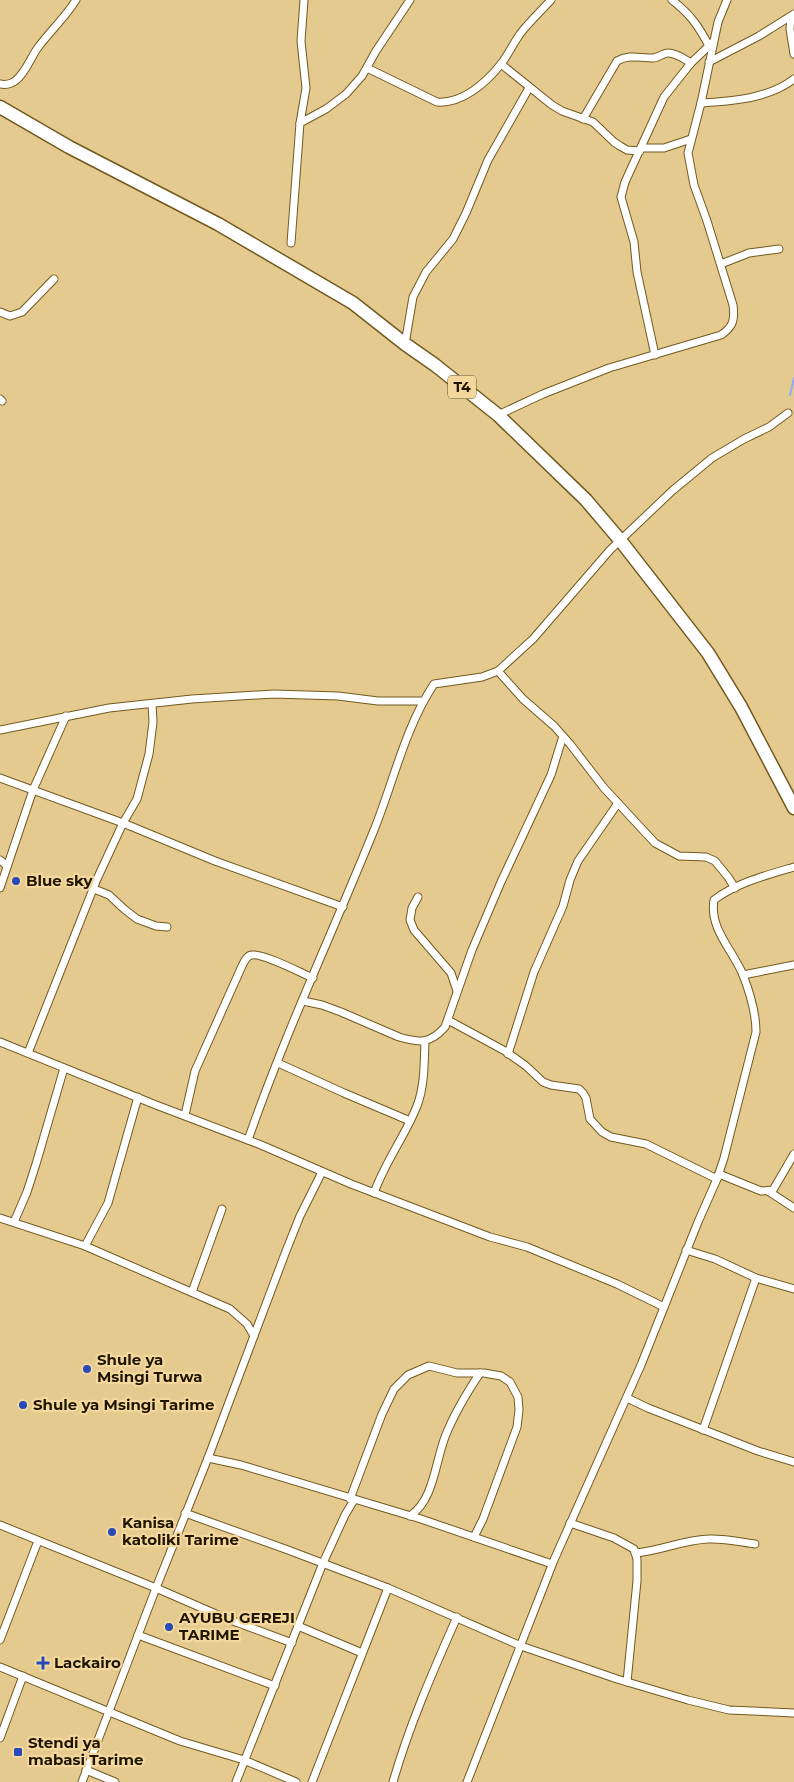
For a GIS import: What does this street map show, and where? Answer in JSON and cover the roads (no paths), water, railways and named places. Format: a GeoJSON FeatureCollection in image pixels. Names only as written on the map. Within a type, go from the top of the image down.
{"type":"FeatureCollection","features":[{"type":"Feature","properties":{"kind":"highway","name":"T4"},"geometry":{"type":"LineString","coordinates":[[0,107],[218,224],[353,303],[498,415],[586,500],[620,540],[708,653],[741,706],[794,808]]}},
{"type":"Feature","properties":{"kind":"street"},"geometry":{"type":"LineString","coordinates":[[0,84],[10,84],[16,80],[36,50],[66,15],[76,0]]}},
{"type":"Feature","properties":{"kind":"street"},"geometry":{"type":"LineString","coordinates":[[291,244],[300,123],[306,88],[301,41],[304,0]]}},
{"type":"Feature","properties":{"kind":"street"},"geometry":{"type":"LineString","coordinates":[[300,123],[326,109],[346,94],[362,76],[410,0]]}},
{"type":"Feature","properties":{"kind":"street"},"geometry":{"type":"LineString","coordinates":[[367,68],[437,102],[464,97],[501,64],[520,34],[552,0]]}},
{"type":"Feature","properties":{"kind":"street"},"geometry":{"type":"LineString","coordinates":[[672,0],[692,17],[711,44]]}},
{"type":"Feature","properties":{"kind":"street"},"geometry":{"type":"LineString","coordinates":[[498,415],[543,394],[609,368],[721,335],[729,329],[735,316],[734,305],[690,166],[688,153],[701,103],[711,44],[727,0]]}},
{"type":"Feature","properties":{"kind":"street"},"geometry":{"type":"LineString","coordinates":[[709,62],[792,16]]}},
{"type":"Feature","properties":{"kind":"street"},"geometry":{"type":"LineString","coordinates":[[792,16],[790,29],[794,54]]}},
{"type":"Feature","properties":{"kind":"street"},"geometry":{"type":"LineString","coordinates":[[655,355],[638,272],[634,242],[621,197],[625,182],[664,97],[691,63],[711,44]]}},
{"type":"Feature","properties":{"kind":"street"},"geometry":{"type":"LineString","coordinates":[[583,119],[617,62],[624,57],[654,58],[668,53],[677,55],[691,63]]}},
{"type":"Feature","properties":{"kind":"street"},"geometry":{"type":"LineString","coordinates":[[501,64],[514,72],[529,88],[562,111],[598,125],[614,142],[628,150],[664,148],[691,139]]}},
{"type":"Feature","properties":{"kind":"street"},"geometry":{"type":"LineString","coordinates":[[701,103],[731,101],[757,96],[787,84],[794,79]]}},
{"type":"Feature","properties":{"kind":"street"},"geometry":{"type":"LineString","coordinates":[[405,344],[413,297],[426,272],[453,240],[488,160],[529,88]]}},
{"type":"Feature","properties":{"kind":"street"},"geometry":{"type":"LineString","coordinates":[[721,264],[750,253],[779,249]]}},
{"type":"Feature","properties":{"kind":"street"},"geometry":{"type":"LineString","coordinates":[[0,312],[10,316],[22,312],[54,279]]}},
{"type":"Feature","properties":{"kind":"street"},"geometry":{"type":"LineString","coordinates":[[248,1140],[303,1000],[377,823],[422,702],[434,684],[482,677],[498,671],[533,639],[598,562],[645,516],[700,467],[744,439],[769,427],[788,413]]}},
{"type":"Feature","properties":{"kind":"street"},"geometry":{"type":"LineString","coordinates":[[498,671],[523,699],[563,736],[618,803],[655,843],[679,856],[706,857],[715,861],[728,876],[735,888]]}},
{"type":"Feature","properties":{"kind":"street"},"geometry":{"type":"LineString","coordinates":[[0,730],[109,708],[274,694],[422,702]]}},
{"type":"Feature","properties":{"kind":"street"},"geometry":{"type":"LineString","coordinates":[[28,1053],[94,889],[123,823],[137,799],[152,736],[152,704]]}},
{"type":"Feature","properties":{"kind":"street"},"geometry":{"type":"LineString","coordinates":[[0,888],[32,790],[66,716]]}},
{"type":"Feature","properties":{"kind":"street"},"geometry":{"type":"LineString","coordinates":[[303,1000],[341,1012],[399,1037],[425,1041],[436,1037],[445,1027],[457,991],[501,882],[552,775],[563,736]]}},
{"type":"Feature","properties":{"kind":"street"},"geometry":{"type":"LineString","coordinates":[[0,778],[123,823],[214,861],[343,907]]}},
{"type":"Feature","properties":{"kind":"street"},"geometry":{"type":"LineString","coordinates":[[508,1054],[534,972],[563,906],[570,880],[578,862],[618,803]]}},
{"type":"Feature","properties":{"kind":"street"},"geometry":{"type":"LineString","coordinates":[[0,860],[7,866]]}},
{"type":"Feature","properties":{"kind":"street"},"geometry":{"type":"LineString","coordinates":[[467,1782],[552,1564],[626,1398],[718,1176],[756,1032],[756,1016],[743,975],[714,920],[712,909],[714,900],[735,888],[794,867]]}},
{"type":"Feature","properties":{"kind":"street"},"geometry":{"type":"LineString","coordinates":[[94,889],[109,895],[137,919],[156,926],[167,927]]}},
{"type":"Feature","properties":{"kind":"street"},"geometry":{"type":"LineString","coordinates":[[418,897],[412,908],[410,920],[414,930],[448,969],[457,991]]}},
{"type":"Feature","properties":{"kind":"street"},"geometry":{"type":"LineString","coordinates":[[185,1115],[195,1071],[247,957],[252,955],[262,956],[313,978]]}},
{"type":"Feature","properties":{"kind":"street"},"geometry":{"type":"LineString","coordinates":[[743,975],[794,965]]}},
{"type":"Feature","properties":{"kind":"street"},"geometry":{"type":"LineString","coordinates":[[448,1020],[508,1054],[526,1066],[543,1082],[551,1086],[579,1089],[586,1098],[590,1119],[602,1132],[612,1137],[646,1144],[718,1176],[761,1191],[772,1190],[776,1186],[794,1154]]}},
{"type":"Feature","properties":{"kind":"street"},"geometry":{"type":"LineString","coordinates":[[374,1193],[380,1177],[417,1104],[424,1076],[425,1041]]}},
{"type":"Feature","properties":{"kind":"street"},"geometry":{"type":"LineString","coordinates":[[1,1044],[248,1140],[374,1193],[490,1237],[527,1247],[618,1284],[664,1307]]}},
{"type":"Feature","properties":{"kind":"street"},"geometry":{"type":"LineString","coordinates":[[278,1063],[410,1121]]}},
{"type":"Feature","properties":{"kind":"street"},"geometry":{"type":"LineString","coordinates":[[14,1222],[36,1164],[64,1068]]}},
{"type":"Feature","properties":{"kind":"street"},"geometry":{"type":"LineString","coordinates":[[85,1246],[108,1203],[138,1097]]}},
{"type":"Feature","properties":{"kind":"street"},"geometry":{"type":"LineString","coordinates":[[82,1782],[300,1216],[322,1172]]}},
{"type":"Feature","properties":{"kind":"street"},"geometry":{"type":"LineString","coordinates":[[768,1191],[794,1208]]}},
{"type":"Feature","properties":{"kind":"street"},"geometry":{"type":"LineString","coordinates":[[192,1292],[222,1209]]}},
{"type":"Feature","properties":{"kind":"street"},"geometry":{"type":"LineString","coordinates":[[0,1218],[85,1246],[230,1309],[247,1324],[254,1336]]}},
{"type":"Feature","properties":{"kind":"street"},"geometry":{"type":"LineString","coordinates":[[686,1250],[715,1259],[756,1278],[794,1289]]}},
{"type":"Feature","properties":{"kind":"street"},"geometry":{"type":"LineString","coordinates":[[703,1430],[756,1278]]}},
{"type":"Feature","properties":{"kind":"street"},"geometry":{"type":"LineString","coordinates":[[236,1782],[323,1563],[352,1499],[382,1414],[394,1389],[408,1375],[429,1366],[457,1373],[480,1373],[501,1376],[510,1382],[518,1397],[517,1427],[483,1519],[474,1537]]}},
{"type":"Feature","properties":{"kind":"street"},"geometry":{"type":"LineString","coordinates":[[410,1516],[423,1503],[445,1436],[461,1401],[480,1373]]}},
{"type":"Feature","properties":{"kind":"street"},"geometry":{"type":"LineString","coordinates":[[626,1398],[758,1452],[794,1462]]}},
{"type":"Feature","properties":{"kind":"street"},"geometry":{"type":"LineString","coordinates":[[208,1458],[241,1465],[410,1516],[552,1564]]}},
{"type":"Feature","properties":{"kind":"street"},"geometry":{"type":"LineString","coordinates":[[185,1514],[388,1588],[521,1646],[627,1682],[729,1710],[794,1713]]}},
{"type":"Feature","properties":{"kind":"street"},"geometry":{"type":"LineString","coordinates":[[570,1523],[614,1538],[634,1550],[637,1559],[637,1581],[627,1682]]}},
{"type":"Feature","properties":{"kind":"street"},"geometry":{"type":"LineString","coordinates":[[0,1525],[225,1618],[292,1643]]}},
{"type":"Feature","properties":{"kind":"street"},"geometry":{"type":"LineString","coordinates":[[635,1553],[652,1552],[695,1540],[710,1539],[755,1544]]}},
{"type":"Feature","properties":{"kind":"street"},"geometry":{"type":"LineString","coordinates":[[0,1640],[38,1540]]}},
{"type":"Feature","properties":{"kind":"street"},"geometry":{"type":"LineString","coordinates":[[312,1782],[388,1588]]}},
{"type":"Feature","properties":{"kind":"street"},"geometry":{"type":"LineString","coordinates":[[393,1782],[404,1747],[435,1666],[456,1618]]}},
{"type":"Feature","properties":{"kind":"street"},"geometry":{"type":"LineString","coordinates":[[298,1626],[362,1653]]}},
{"type":"Feature","properties":{"kind":"street"},"geometry":{"type":"LineString","coordinates":[[138,1635],[275,1686]]}},
{"type":"Feature","properties":{"kind":"street"},"geometry":{"type":"LineString","coordinates":[[0,1667],[180,1741],[244,1760],[296,1782]]}},
{"type":"Feature","properties":{"kind":"street"},"geometry":{"type":"LineString","coordinates":[[0,1738],[23,1676]]}},
{"type":"Feature","properties":{"kind":"street"},"geometry":{"type":"LineString","coordinates":[[86,1770],[115,1782]]}},
{"type":"Feature","properties":{"kind":"waterway"},"geometry":{"type":"LineString","coordinates":[[790,395],[794,378]]}},
{"type":"Feature","properties":{"kind":"place","name":"Blue sky"},"geometry":{"type":"Point","coordinates":[16,881]}},
{"type":"Feature","properties":{"kind":"place","name":"Shule ya Msingi Turwa"},"geometry":{"type":"Point","coordinates":[87,1369]}},
{"type":"Feature","properties":{"kind":"place","name":"Shule ya Msingi Tarime"},"geometry":{"type":"Point","coordinates":[23,1405]}},
{"type":"Feature","properties":{"kind":"place","name":"Kanisa katoliki Tarime"},"geometry":{"type":"Point","coordinates":[112,1532]}},
{"type":"Feature","properties":{"kind":"place","name":"AYUBU GEREJI TARIME"},"geometry":{"type":"Point","coordinates":[169,1627]}},
{"type":"Feature","properties":{"kind":"place","name":"Lackairo"},"geometry":{"type":"Point","coordinates":[43,1663]}},
{"type":"Feature","properties":{"kind":"place","name":"Stendi ya mabasi Tarime"},"geometry":{"type":"Point","coordinates":[18,1752]}}]}
